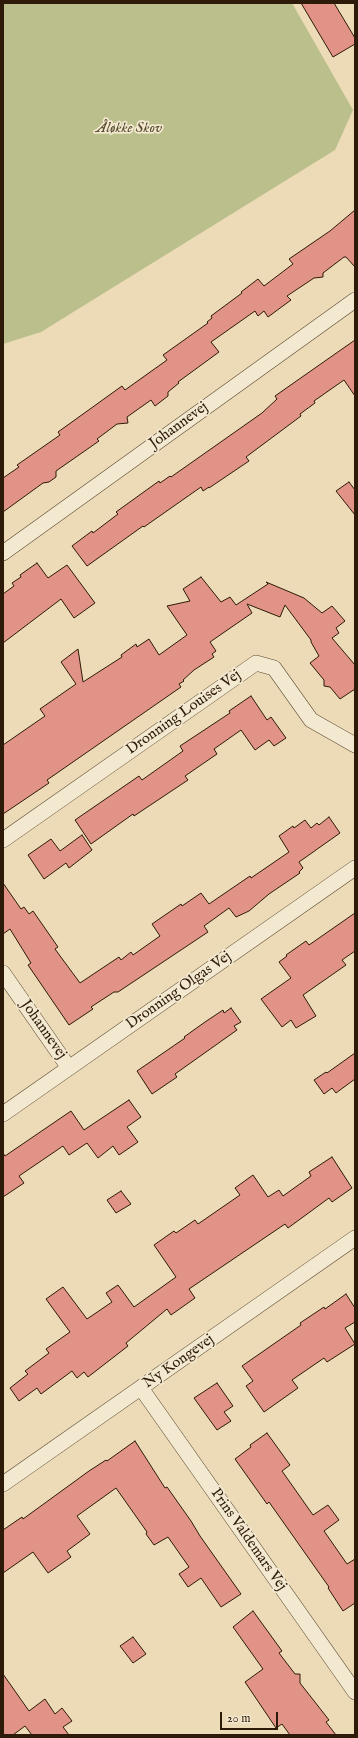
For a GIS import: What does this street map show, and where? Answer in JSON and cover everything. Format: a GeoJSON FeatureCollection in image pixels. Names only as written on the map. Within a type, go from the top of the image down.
{"type":"FeatureCollection","features":[{"type":"Feature","properties":{"kind":"street","name":"Johannevej"},"geometry":{"type":"LineString","coordinates":[[3,553],[355,300]]}},
{"type":"Feature","properties":{"kind":"street","name":"Dronning Louises Vej"},"geometry":{"type":"LineString","coordinates":[[3,840],[256,663],[274,668],[311,720],[355,745]]}},
{"type":"Feature","properties":{"kind":"street","name":"Dronning Olgas Vej"},"geometry":{"type":"LineString","coordinates":[[3,1114],[355,868]]}},
{"type":"Feature","properties":{"kind":"street","name":"Johannevej"},"geometry":{"type":"LineString","coordinates":[[3,973],[69,1068]]}},
{"type":"Feature","properties":{"kind":"street","name":"Ny Kongevej"},"geometry":{"type":"LineString","coordinates":[[3,1484],[355,1238]]}},
{"type":"Feature","properties":{"kind":"street","name":"Prins Valdemars Vej"},"geometry":{"type":"LineString","coordinates":[[142,1388],[355,1692]]}},
{"type":"Feature","properties":{"kind":"green space","name":"Åløkke Skov"},"geometry":{"type":"Polygon","coordinates":[[[3,3],[292,3],[353,110],[335,150],[41,332],[3,344],[3,3]]]}},
{"type":"Feature","properties":{"kind":"building"},"geometry":{"type":"Polygon","coordinates":[[[301,3],[334,3],[355,38],[355,44],[333,57],[301,3]]]}},
{"type":"Feature","properties":{"kind":"building"},"geometry":{"type":"Polygon","coordinates":[[[355,210],[355,267],[346,257],[344,257],[323,273],[323,277],[314,278],[287,296],[291,300],[268,317],[264,311],[258,316],[255,311],[211,342],[219,352],[178,382],[179,383],[168,392],[168,396],[155,406],[151,400],[127,417],[128,423],[117,424],[97,439],[99,441],[56,471],[56,477],[49,482],[43,483],[3,512],[3,478],[19,467],[17,465],[60,435],[58,432],[122,386],[125,390],[167,360],[163,355],[208,323],[207,322],[212,318],[211,316],[242,293],[241,292],[258,279],[264,286],[293,264],[289,259],[330,231],[355,210]]]}},
{"type":"Feature","properties":{"kind":"building"},"geometry":{"type":"Polygon","coordinates":[[[355,340],[355,396],[344,380],[314,401],[315,403],[300,414],[301,416],[246,457],[249,461],[209,488],[203,491],[201,487],[87,566],[72,546],[92,531],[93,533],[118,514],[116,512],[159,481],[160,483],[170,476],[171,477],[262,413],[277,399],[275,396],[355,340]]]}},
{"type":"Feature","properties":{"kind":"building"},"geometry":{"type":"Polygon","coordinates":[[[349,482],[355,490],[355,515],[336,491],[349,482]]]}},
{"type":"Feature","properties":{"kind":"building"},"geometry":{"type":"Polygon","coordinates":[[[37,563],[48,578],[67,565],[95,603],[74,618],[61,599],[3,643],[3,594],[14,586],[12,583],[21,577],[20,575],[37,563]]]}},
{"type":"Feature","properties":{"kind":"building"},"geometry":{"type":"Polygon","coordinates":[[[201,577],[221,602],[230,597],[236,605],[268,584],[266,582],[304,598],[322,613],[332,606],[345,621],[336,628],[339,633],[332,638],[355,665],[355,689],[340,699],[330,687],[324,686],[324,680],[310,663],[319,656],[311,640],[285,605],[280,617],[247,604],[252,613],[210,642],[216,651],[212,654],[214,657],[194,670],[183,680],[184,681],[179,684],[181,687],[47,780],[49,783],[3,814],[3,745],[45,716],[40,709],[76,684],[61,662],[78,649],[83,682],[122,657],[121,655],[136,644],[137,647],[149,639],[159,655],[187,635],[167,606],[190,601],[183,589],[201,577]]]}},
{"type":"Feature","properties":{"kind":"building"},"geometry":{"type":"Polygon","coordinates":[[[251,696],[267,720],[271,717],[286,738],[274,746],[269,740],[255,750],[241,730],[214,749],[217,754],[185,776],[188,780],[134,816],[133,814],[91,844],[75,820],[139,776],[142,780],[183,751],[180,746],[230,713],[229,711],[251,696]]]}},
{"type":"Feature","properties":{"kind":"building"},"geometry":{"type":"Polygon","coordinates":[[[329,817],[340,833],[299,862],[303,868],[299,872],[300,873],[269,894],[249,911],[236,917],[229,908],[204,926],[208,932],[118,992],[114,992],[91,1007],[93,1009],[69,1025],[28,965],[31,963],[10,929],[3,934],[3,883],[21,909],[24,907],[29,914],[33,911],[58,947],[55,949],[80,983],[119,957],[121,960],[131,952],[133,955],[160,936],[152,924],[181,904],[182,906],[201,893],[209,904],[289,852],[279,836],[293,826],[294,828],[305,820],[311,828],[317,823],[319,825],[329,817]]]}},
{"type":"Feature","properties":{"kind":"building"},"geometry":{"type":"Polygon","coordinates":[[[82,835],[92,850],[69,868],[66,863],[44,879],[28,855],[51,839],[60,851],[82,835]]]}},
{"type":"Feature","properties":{"kind":"building"},"geometry":{"type":"Polygon","coordinates":[[[355,913],[355,951],[342,960],[346,965],[303,995],[316,1016],[296,1028],[291,1020],[282,1027],[261,999],[291,978],[279,962],[287,956],[286,955],[306,941],[309,945],[355,913]]]}},
{"type":"Feature","properties":{"kind":"building"},"geometry":{"type":"Polygon","coordinates":[[[231,1008],[241,1022],[234,1026],[237,1030],[175,1074],[177,1077],[152,1094],[137,1071],[185,1038],[184,1037],[205,1022],[223,1010],[224,1013],[231,1008]]]}},
{"type":"Feature","properties":{"kind":"building"},"geometry":{"type":"Polygon","coordinates":[[[355,1053],[355,1079],[336,1093],[332,1088],[324,1094],[314,1080],[326,1072],[327,1073],[355,1053]]]}},
{"type":"Feature","properties":{"kind":"building"},"geometry":{"type":"Polygon","coordinates":[[[129,1100],[141,1117],[127,1127],[138,1142],[119,1155],[113,1146],[98,1158],[87,1143],[69,1155],[63,1146],[19,1176],[24,1183],[3,1197],[3,1153],[5,1156],[71,1111],[84,1130],[129,1100]]]}},
{"type":"Feature","properties":{"kind":"building"},"geometry":{"type":"Polygon","coordinates":[[[332,1157],[352,1188],[332,1202],[329,1198],[288,1228],[285,1224],[189,1289],[195,1298],[171,1315],[167,1309],[126,1343],[128,1346],[88,1377],[84,1372],[77,1378],[72,1371],[41,1394],[37,1388],[19,1401],[10,1388],[28,1374],[25,1371],[49,1353],[46,1349],[70,1332],[46,1299],[63,1287],[87,1319],[112,1302],[106,1293],[118,1285],[134,1307],[176,1277],[154,1245],[174,1231],[176,1233],[195,1220],[198,1224],[240,1195],[235,1188],[253,1175],[268,1197],[279,1190],[283,1196],[311,1176],[309,1172],[332,1157]]]}},
{"type":"Feature","properties":{"kind":"building"},"geometry":{"type":"Polygon","coordinates":[[[121,1191],[131,1204],[116,1213],[107,1200],[121,1191]]]}},
{"type":"Feature","properties":{"kind":"building"},"geometry":{"type":"Polygon","coordinates":[[[346,1294],[355,1308],[355,1322],[345,1328],[355,1344],[327,1362],[324,1358],[292,1380],[298,1388],[264,1412],[246,1386],[253,1381],[242,1366],[301,1325],[300,1323],[324,1307],[325,1309],[346,1294]]]}},
{"type":"Feature","properties":{"kind":"building"},"geometry":{"type":"Polygon","coordinates":[[[217,1383],[233,1406],[224,1412],[231,1421],[217,1430],[194,1398],[217,1383]]]}},
{"type":"Feature","properties":{"kind":"building"},"geometry":{"type":"Polygon","coordinates":[[[267,1433],[290,1465],[282,1471],[313,1515],[328,1505],[339,1520],[324,1531],[347,1564],[355,1559],[355,1603],[343,1611],[328,1588],[329,1587],[269,1502],[267,1504],[235,1459],[251,1447],[250,1445],[267,1433]]]}},
{"type":"Feature","properties":{"kind":"building"},"geometry":{"type":"Polygon","coordinates":[[[135,1441],[165,1488],[167,1487],[241,1594],[221,1607],[201,1578],[188,1587],[179,1574],[189,1567],[168,1537],[154,1545],[146,1534],[147,1532],[116,1488],[77,1516],[90,1534],[67,1551],[71,1557],[48,1573],[33,1552],[3,1573],[3,1530],[22,1517],[23,1519],[89,1471],[106,1460],[107,1461],[135,1441]]]}},
{"type":"Feature","properties":{"kind":"building"},"geometry":{"type":"Polygon","coordinates":[[[253,1611],[282,1651],[279,1653],[295,1674],[300,1674],[300,1683],[329,1720],[326,1722],[336,1735],[290,1735],[282,1724],[276,1728],[245,1682],[263,1669],[233,1627],[253,1611]]]}},
{"type":"Feature","properties":{"kind":"building"},"geometry":{"type":"Polygon","coordinates":[[[133,1637],[146,1654],[133,1663],[120,1646],[133,1637]]]}},
{"type":"Feature","properties":{"kind":"building"},"geometry":{"type":"Polygon","coordinates":[[[3,1674],[29,1711],[45,1699],[55,1714],[62,1708],[72,1721],[63,1727],[69,1735],[32,1735],[25,1726],[13,1735],[3,1735],[3,1674]]]}}]}
